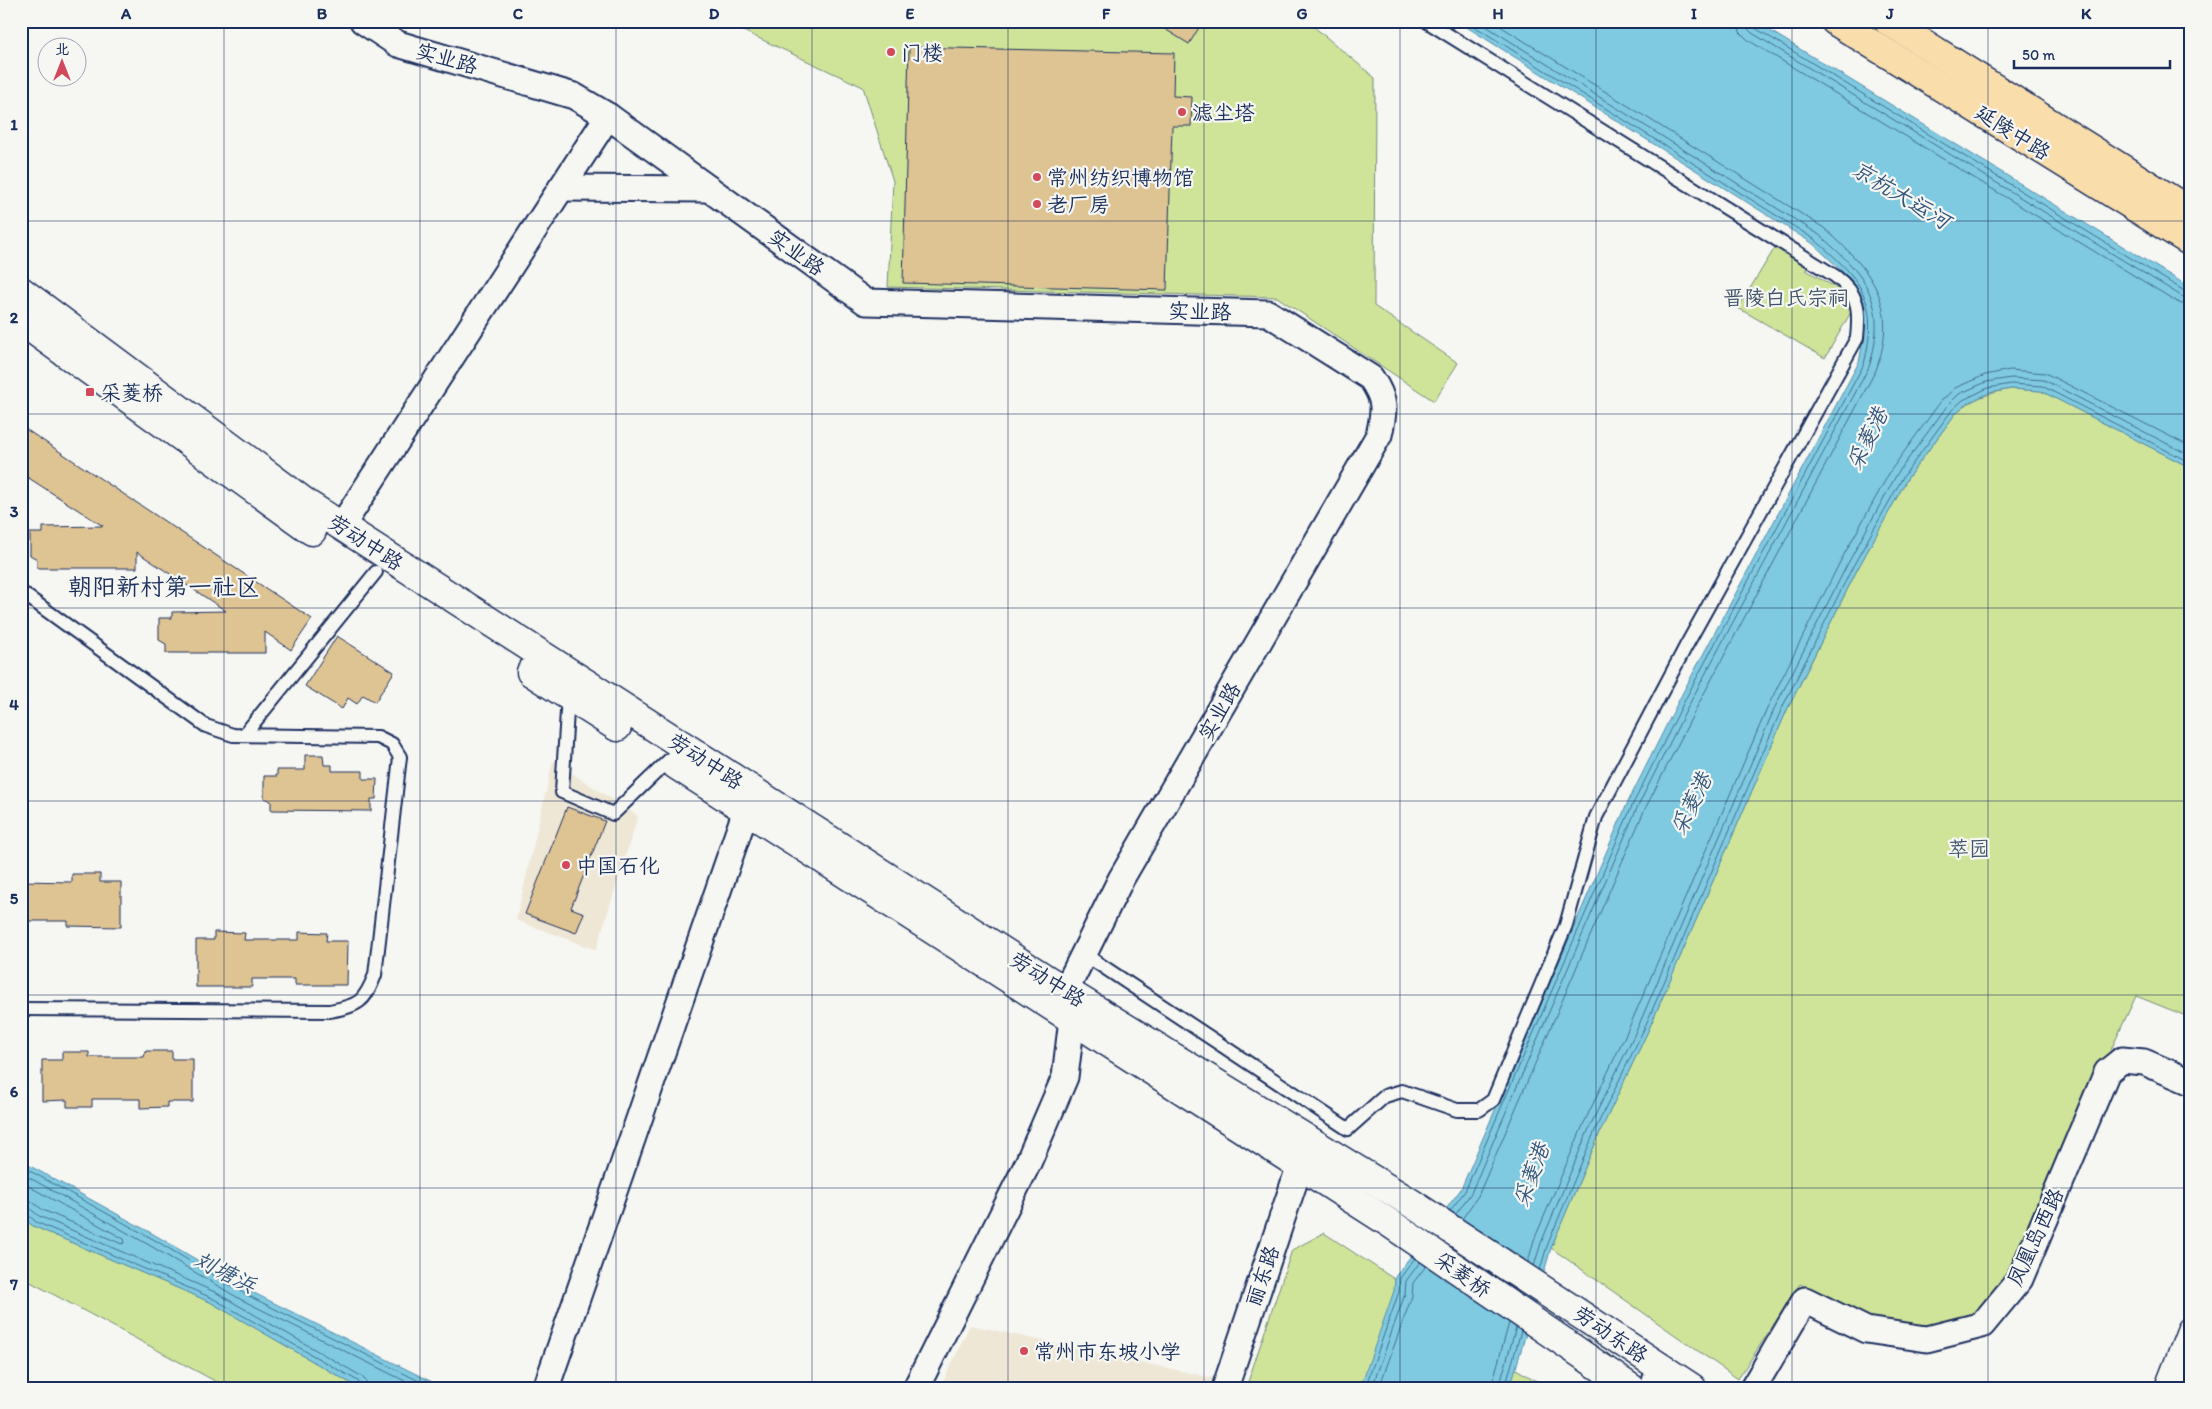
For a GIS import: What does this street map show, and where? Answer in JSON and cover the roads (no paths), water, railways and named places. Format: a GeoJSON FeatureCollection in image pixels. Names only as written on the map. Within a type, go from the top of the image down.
{"type":"FeatureCollection","features":[{"type":"Feature","properties":{"kind":"main road","name":"延陵中路"},"geometry":{"type":"LineString","coordinates":[[1835,21],[2191,242]]}},
{"type":"Feature","properties":{"kind":"main road","name":"延陵中路"},"geometry":{"type":"LineString","coordinates":[[1888,21],[2191,212]]}},
{"type":"Feature","properties":{"kind":"main road","name":"劳动中路"},"geometry":{"type":"LineString","coordinates":[[21,291],[306,504],[341,527],[1066,990],[1411,1202]]}},
{"type":"Feature","properties":{"kind":"main road","name":"劳动中路"},"geometry":{"type":"LineString","coordinates":[[21,321],[296,520],[1391,1224]]}},
{"type":"Feature","properties":{"kind":"main road","name":"采菱桥"},"geometry":{"type":"LineString","coordinates":[[1411,1202],[1554,1296]]}},
{"type":"Feature","properties":{"kind":"main road","name":"采菱桥"},"geometry":{"type":"LineString","coordinates":[[1391,1224],[1536,1324]]}},
{"type":"Feature","properties":{"kind":"main road","name":"劳动东路"},"geometry":{"type":"LineString","coordinates":[[1554,1296],[1656,1377],[1692,1388]]}},
{"type":"Feature","properties":{"kind":"main road","name":"劳动东路"},"geometry":{"type":"LineString","coordinates":[[1536,1324],[1631,1388]]}},
{"type":"Feature","properties":{"kind":"main road"},"geometry":{"type":"LineString","coordinates":[[2168,1388],[2189,1332]]}},
{"type":"Feature","properties":{"kind":"street","name":"实业路"},"geometry":{"type":"LineString","coordinates":[[363,21],[398,44],[574,96],[608,116],[866,302],[1268,313],[1371,378],[1382,393],[1384,416],[1379,435],[1126,870],[1066,990]]}},
{"type":"Feature","properties":{"kind":"street"},"geometry":{"type":"LineString","coordinates":[[341,527],[608,116]]}},
{"type":"Feature","properties":{"kind":"street"},"geometry":{"type":"LineString","coordinates":[[561,188],[708,188]]}},
{"type":"Feature","properties":{"kind":"street"},"geometry":{"type":"LineString","coordinates":[[546,1388],[746,810]]}},
{"type":"Feature","properties":{"kind":"street"},"geometry":{"type":"LineString","coordinates":[[916,1388],[1028,1163],[1065,1077],[1072,1019],[1066,990]]}},
{"type":"Feature","properties":{"kind":"street","name":"凤凰岛西路"},"geometry":{"type":"LineString","coordinates":[[1753,1388],[1806,1300],[1866,1330],[1927,1339],[1982,1325],[2020,1279],[2107,1072],[2122,1060],[2144,1062],[2191,1082]]}},
{"type":"Feature","properties":{"kind":"street","name":"丽东路"},"geometry":{"type":"LineString","coordinates":[[1225,1388],[1300,1165]]}},
{"type":"Feature","properties":{"kind":"lane"},"geometry":{"type":"LineString","coordinates":[[1084,954],[1348,1129],[1385,1096],[1402,1091],[1457,1110],[1479,1110],[1493,1100],[1566,926],[1596,817],[1686,646],[1856,338],[1859,313],[1849,287],[1426,21]]}},
{"type":"Feature","properties":{"kind":"lane"},"geometry":{"type":"LineString","coordinates":[[244,736],[376,572]]}},
{"type":"Feature","properties":{"kind":"lane"},"geometry":{"type":"LineString","coordinates":[[21,592],[206,726],[233,736],[378,737],[392,744],[400,757],[375,975],[368,994],[354,1006],[330,1011],[21,1010]]}},
{"type":"Feature","properties":{"kind":"lane"},"geometry":{"type":"LineString","coordinates":[[568,695],[562,792],[614,814],[669,760]]}},
{"type":"Feature","properties":{"kind":"water"},"geometry":{"type":"Polygon","coordinates":[[[1457,21],[1754,21],[2191,288],[2191,468],[2041,391],[2011,389],[1989,393],[1966,404],[1956,413],[1907,479],[1857,570],[1787,710],[1648,1031],[1601,1130],[1551,1248],[1510,1388],[1360,1388],[1394,1291],[1395,1277],[1461,1189],[1627,804],[1682,694],[1859,362],[1863,340],[1864,322],[1858,294],[1841,270],[1812,243],[1457,21]]]}},
{"type":"Feature","properties":{"kind":"water"},"geometry":{"type":"Polygon","coordinates":[[[21,1161],[155,1235],[246,1289],[444,1388],[359,1388],[210,1302],[33,1226],[21,1216],[21,1161]]]}},
{"type":"Feature","properties":{"kind":"place","name":"门楼"},"geometry":{"type":"Point","coordinates":[891,52]}},
{"type":"Feature","properties":{"kind":"place","name":"滤尘塔"},"geometry":{"type":"Point","coordinates":[1182,112]}},
{"type":"Feature","properties":{"kind":"place","name":"常州纺织博物馆"},"geometry":{"type":"Point","coordinates":[1037,177]}},
{"type":"Feature","properties":{"kind":"place","name":"老厂房"},"geometry":{"type":"Point","coordinates":[1037,204]}},
{"type":"Feature","properties":{"kind":"place","name":"采菱桥"},"geometry":{"type":"Point","coordinates":[90,392]}},
{"type":"Feature","properties":{"kind":"place","name":"中国石化"},"geometry":{"type":"Point","coordinates":[566,865]}},
{"type":"Feature","properties":{"kind":"place","name":"常州市东坡小学"},"geometry":{"type":"Point","coordinates":[1024,1351]}},
{"type":"Feature","properties":{"kind":"district","name":"朝阳新村第一社区"},"geometry":{"type":"Point","coordinates":[164,586]}},
{"type":"Feature","properties":{"kind":"water label","name":"京杭大运河"},"geometry":{"type":"Point","coordinates":[1901,195]}},
{"type":"Feature","properties":{"kind":"water label","name":"采菱港"},"geometry":{"type":"Point","coordinates":[1867,439]}},
{"type":"Feature","properties":{"kind":"water label","name":"采菱港"},"geometry":{"type":"Point","coordinates":[1691,804]}},
{"type":"Feature","properties":{"kind":"water label","name":"采菱港"},"geometry":{"type":"Point","coordinates":[1531,1175]}},
{"type":"Feature","properties":{"kind":"water label","name":"刘塘浜"},"geometry":{"type":"Point","coordinates":[225,1272]}},
{"type":"Feature","properties":{"kind":"park label","name":"晋陵白氏宗祠"},"geometry":{"type":"Point","coordinates":[1786,297]}},
{"type":"Feature","properties":{"kind":"park label","name":"萃园"},"geometry":{"type":"Point","coordinates":[1969,848]}}]}
